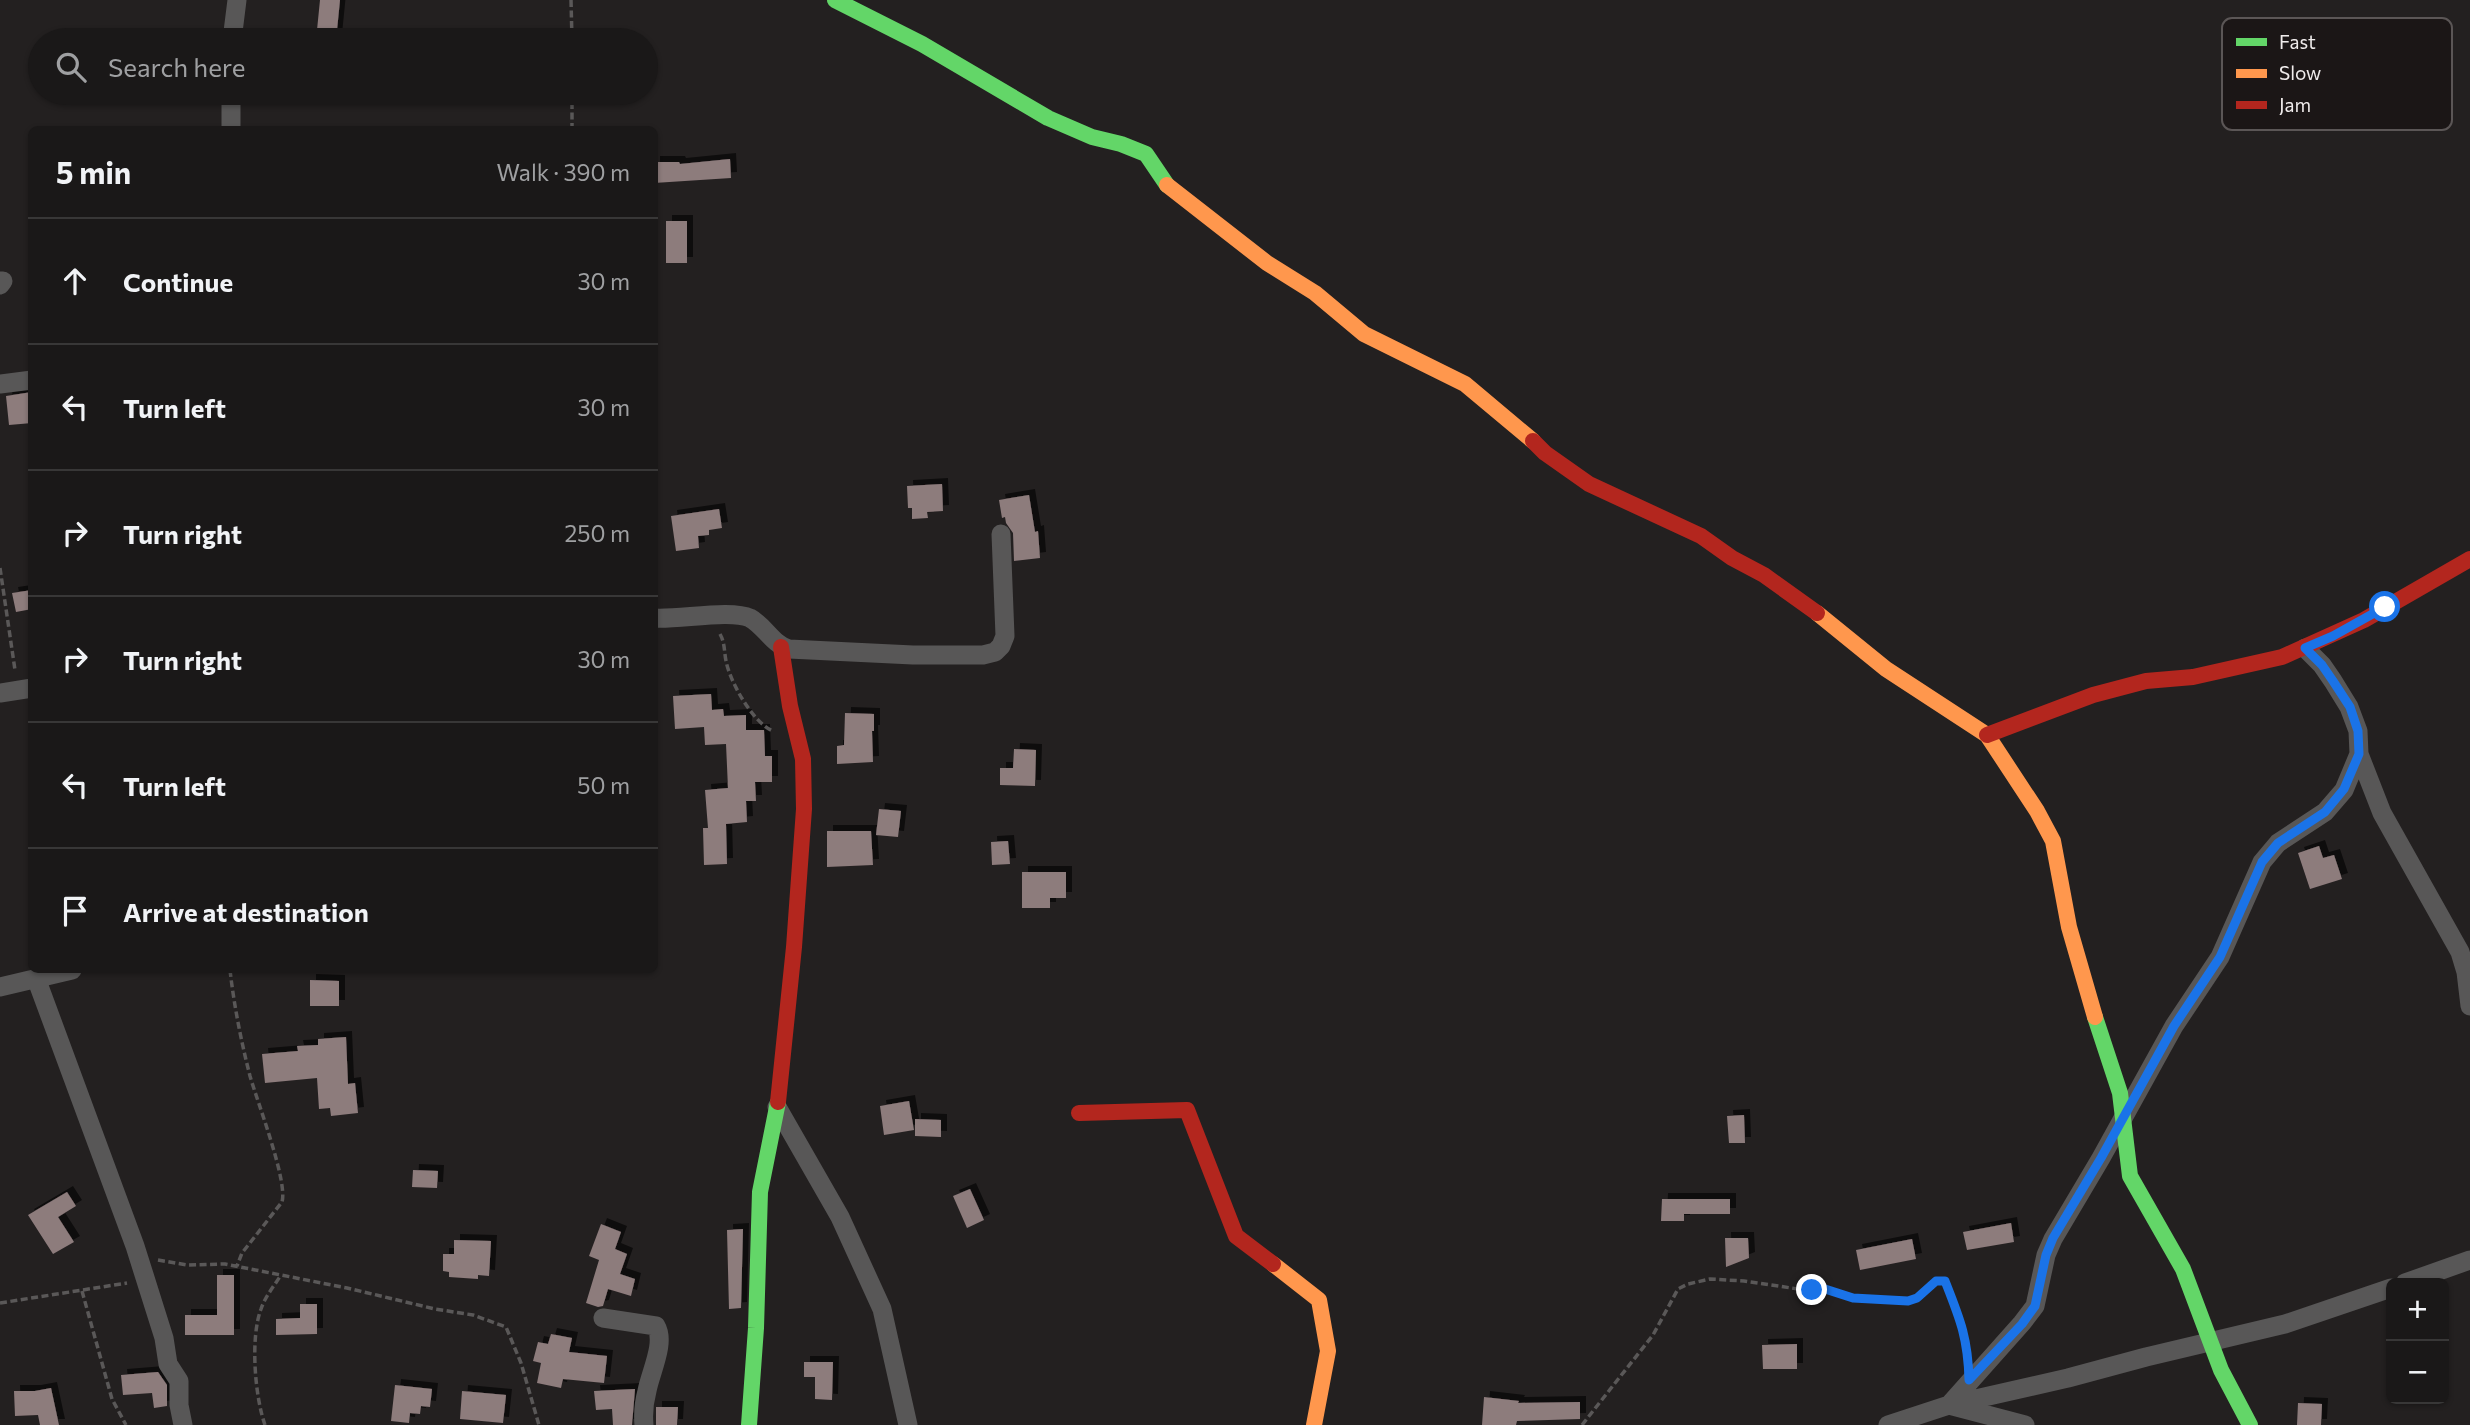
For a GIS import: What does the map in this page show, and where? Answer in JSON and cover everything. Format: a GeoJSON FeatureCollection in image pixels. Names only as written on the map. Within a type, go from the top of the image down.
{"type":"FeatureCollection","features":[{"type":"Feature","properties":{"kind":"street"},"geometry":{"type":"LineString","coordinates":[[234,28],[237,0]]}},
{"type":"Feature","properties":{"kind":"street"},"geometry":{"type":"LineString","coordinates":[[835,0],[922,44],[1048,118],[1092,137],[1146,154],[1163,181],[1183,199],[1267,263],[1315,293],[1364,334],[1465,384],[1523,431],[1545,453],[1589,484],[1701,536],[1732,558],[1764,575],[1840,630],[1886,669],[1987,735],[2037,811],[2053,841],[2069,927],[2120,1093],[2130,1176],[2183,1269],[2221,1370],[2250,1425]]}},
{"type":"Feature","properties":{"kind":"street"},"geometry":{"type":"LineString","coordinates":[[231,105],[231,126]]}},
{"type":"Feature","properties":{"kind":"street"},"geometry":{"type":"LineString","coordinates":[[0,384],[28,380]]}},
{"type":"Feature","properties":{"kind":"street"},"geometry":{"type":"LineString","coordinates":[[658,618],[735,615],[749,618],[781,647],[799,650],[983,655],[995,652],[1001,646],[1004,636],[1002,534]]}},
{"type":"Feature","properties":{"kind":"street"},"geometry":{"type":"LineString","coordinates":[[1987,735],[2093,695],[2146,681],[2193,677],[2262,663],[2305,648],[2364,620],[2470,559]]}},
{"type":"Feature","properties":{"kind":"street"},"geometry":{"type":"LineString","coordinates":[[749,1425],[756,1328],[760,1192],[777,1107],[804,820],[803,759],[790,706],[781,647]]}},
{"type":"Feature","properties":{"kind":"street"},"geometry":{"type":"LineString","coordinates":[[2305,648],[2322,665],[2350,707],[2358,731],[2359,754],[2382,813],[2460,951],[2466,972],[2470,1006]]}},
{"type":"Feature","properties":{"kind":"street"},"geometry":{"type":"LineString","coordinates":[[1949,1405],[2035,1306],[2046,1255],[2053,1238],[2174,1026],[2220,957],[2262,862],[2278,843],[2325,812],[2344,789],[2359,754]]}},
{"type":"Feature","properties":{"kind":"street"},"geometry":{"type":"LineString","coordinates":[[0,987],[58,973]]}},
{"type":"Feature","properties":{"kind":"street"},"geometry":{"type":"LineString","coordinates":[[36,978],[141,1265],[164,1338],[168,1364],[179,1381],[179,1405],[183,1425]]}},
{"type":"Feature","properties":{"kind":"street"},"geometry":{"type":"LineString","coordinates":[[777,1107],[841,1217],[882,1309],[908,1425]]}},
{"type":"Feature","properties":{"kind":"street"},"geometry":{"type":"LineString","coordinates":[[1079,1112],[1187,1110],[1236,1236],[1320,1300],[1328,1351],[1314,1425]]}},
{"type":"Feature","properties":{"kind":"street"},"geometry":{"type":"LineString","coordinates":[[2419,1278],[2470,1259]]}},
{"type":"Feature","properties":{"kind":"street"},"geometry":{"type":"LineString","coordinates":[[1888,1425],[1949,1405],[2295,1321],[2386,1291]]}},
{"type":"Feature","properties":{"kind":"street"},"geometry":{"type":"LineString","coordinates":[[603,1318],[656,1326],[659,1332],[657,1352],[646,1394],[644,1425]]}},
{"type":"Feature","properties":{"kind":"street"},"geometry":{"type":"LineString","coordinates":[[1949,1405],[2025,1425]]}},
{"type":"Feature","properties":{"kind":"path"},"geometry":{"type":"LineString","coordinates":[[571,0],[572,28]]}},
{"type":"Feature","properties":{"kind":"path"},"geometry":{"type":"LineString","coordinates":[[572,105],[572,126]]}},
{"type":"Feature","properties":{"kind":"path"},"geometry":{"type":"LineString","coordinates":[[0,568],[16,691]]}},
{"type":"Feature","properties":{"kind":"path"},"geometry":{"type":"LineString","coordinates":[[712,616],[724,642],[730,673],[752,715],[768,729],[797,737]]}},
{"type":"Feature","properties":{"kind":"path"},"geometry":{"type":"LineString","coordinates":[[230,973],[233,1000],[250,1076],[284,1194],[282,1202],[242,1254],[237,1266]]}},
{"type":"Feature","properties":{"kind":"path"},"geometry":{"type":"LineString","coordinates":[[0,1303],[128,1283],[141,1265],[225,1264],[473,1315],[506,1327],[522,1363],[539,1425]]}},
{"type":"Feature","properties":{"kind":"path"},"geometry":{"type":"LineString","coordinates":[[265,1425],[256,1371],[256,1337],[261,1309],[281,1275]]}},
{"type":"Feature","properties":{"kind":"path"},"geometry":{"type":"LineString","coordinates":[[1582,1425],[1653,1335],[1678,1290],[1688,1284],[1710,1279],[1778,1285],[1798,1290],[1825,1289],[1853,1298],[1894,1301],[1917,1298],[1936,1281],[1945,1281],[1968,1348],[1969,1380]]}},
{"type":"Feature","properties":{"kind":"path"},"geometry":{"type":"LineString","coordinates":[[82,1291],[112,1399],[126,1425]]}},
{"type":"Feature","properties":{"kind":"building"},"geometry":{"type":"Polygon","coordinates":[[[320,0],[340,0],[337,28],[317,28],[320,0]]]}},
{"type":"Feature","properties":{"kind":"building"},"geometry":{"type":"Polygon","coordinates":[[[730,159],[731,178],[658,183],[658,162],[680,164],[730,159]]]}},
{"type":"Feature","properties":{"kind":"building"},"geometry":{"type":"Polygon","coordinates":[[[666,221],[687,221],[687,263],[666,263],[666,221]]]}},
{"type":"Feature","properties":{"kind":"building"},"geometry":{"type":"Polygon","coordinates":[[[28,393],[28,423],[9,425],[6,396],[28,393]]]}},
{"type":"Feature","properties":{"kind":"building"},"geometry":{"type":"Polygon","coordinates":[[[942,484],[943,511],[927,512],[928,518],[912,519],[912,508],[908,508],[907,486],[942,484]]]}},
{"type":"Feature","properties":{"kind":"building"},"geometry":{"type":"Polygon","coordinates":[[[1029,495],[1035,532],[1038,531],[1040,558],[1014,561],[1013,533],[1005,517],[1002,518],[999,500],[1029,495]]]}},
{"type":"Feature","properties":{"kind":"building"},"geometry":{"type":"Polygon","coordinates":[[[719,509],[722,528],[709,530],[709,535],[698,536],[699,548],[676,551],[671,516],[719,509]]]}},
{"type":"Feature","properties":{"kind":"building"},"geometry":{"type":"Polygon","coordinates":[[[28,591],[28,610],[16,612],[12,593],[28,591]]]}},
{"type":"Feature","properties":{"kind":"building"},"geometry":{"type":"Polygon","coordinates":[[[711,694],[712,710],[723,709],[724,716],[746,715],[746,730],[764,730],[765,756],[772,756],[772,782],[755,782],[756,801],[746,801],[747,822],[726,824],[727,864],[704,865],[703,828],[708,828],[705,790],[728,788],[726,744],[705,745],[704,727],[675,729],[673,696],[711,694]]]}},
{"type":"Feature","properties":{"kind":"building"},"geometry":{"type":"Polygon","coordinates":[[[845,713],[874,714],[873,762],[837,764],[837,746],[844,745],[845,713]]]}},
{"type":"Feature","properties":{"kind":"building"},"geometry":{"type":"Polygon","coordinates":[[[1014,749],[1036,750],[1035,786],[1000,785],[1000,768],[1013,768],[1014,749]]]}},
{"type":"Feature","properties":{"kind":"building"},"geometry":{"type":"Polygon","coordinates":[[[879,809],[901,811],[898,837],[876,835],[879,809]]]}},
{"type":"Feature","properties":{"kind":"building"},"geometry":{"type":"Polygon","coordinates":[[[827,831],[871,831],[873,865],[827,867],[827,831]]]}},
{"type":"Feature","properties":{"kind":"building"},"geometry":{"type":"Polygon","coordinates":[[[1008,841],[1010,864],[992,865],[991,842],[1008,841]]]}},
{"type":"Feature","properties":{"kind":"building"},"geometry":{"type":"Polygon","coordinates":[[[2319,846],[2323,858],[2334,855],[2342,879],[2310,889],[2298,853],[2319,846]]]}},
{"type":"Feature","properties":{"kind":"building"},"geometry":{"type":"Polygon","coordinates":[[[1022,872],[1066,872],[1066,898],[1050,898],[1050,908],[1022,908],[1022,872]]]}},
{"type":"Feature","properties":{"kind":"building"},"geometry":{"type":"Polygon","coordinates":[[[310,980],[339,981],[339,1006],[310,1006],[310,980]]]}},
{"type":"Feature","properties":{"kind":"building"},"geometry":{"type":"Polygon","coordinates":[[[346,1037],[348,1084],[355,1083],[358,1113],[331,1116],[330,1108],[319,1109],[317,1078],[265,1083],[262,1054],[298,1051],[297,1046],[318,1045],[318,1039],[346,1037]]]}},
{"type":"Feature","properties":{"kind":"building"},"geometry":{"type":"Polygon","coordinates":[[[909,1101],[914,1130],[884,1135],[880,1106],[909,1101]]]}},
{"type":"Feature","properties":{"kind":"building"},"geometry":{"type":"Polygon","coordinates":[[[1744,1115],[1745,1143],[1729,1143],[1727,1116],[1744,1115]]]}},
{"type":"Feature","properties":{"kind":"building"},"geometry":{"type":"Polygon","coordinates":[[[915,1119],[941,1120],[941,1137],[915,1136],[915,1119]]]}},
{"type":"Feature","properties":{"kind":"building"},"geometry":{"type":"Polygon","coordinates":[[[413,1170],[438,1171],[437,1188],[412,1187],[413,1170]]]}},
{"type":"Feature","properties":{"kind":"building"},"geometry":{"type":"Polygon","coordinates":[[[970,1189],[984,1220],[967,1228],[953,1196],[970,1189]]]}},
{"type":"Feature","properties":{"kind":"building"},"geometry":{"type":"Polygon","coordinates":[[[67,1192],[76,1206],[58,1217],[74,1242],[53,1254],[28,1215],[67,1192]]]}},
{"type":"Feature","properties":{"kind":"building"},"geometry":{"type":"Polygon","coordinates":[[[1662,1199],[1730,1199],[1730,1214],[1684,1214],[1684,1221],[1661,1221],[1662,1199]]]}},
{"type":"Feature","properties":{"kind":"building"},"geometry":{"type":"Polygon","coordinates":[[[2011,1223],[2014,1242],[1967,1250],[1963,1232],[2011,1223]]]}},
{"type":"Feature","properties":{"kind":"building"},"geometry":{"type":"Polygon","coordinates":[[[601,1224],[621,1232],[615,1249],[627,1254],[620,1274],[635,1279],[631,1296],[608,1289],[603,1306],[598,1307],[586,1303],[599,1260],[589,1256],[601,1224]]]}},
{"type":"Feature","properties":{"kind":"building"},"geometry":{"type":"Polygon","coordinates":[[[743,1229],[741,1308],[729,1309],[727,1230],[743,1229]]]}},
{"type":"Feature","properties":{"kind":"building"},"geometry":{"type":"Polygon","coordinates":[[[1725,1238],[1748,1238],[1749,1258],[1726,1267],[1725,1238]]]}},
{"type":"Feature","properties":{"kind":"building"},"geometry":{"type":"Polygon","coordinates":[[[1912,1239],[1916,1259],[1860,1270],[1856,1250],[1912,1239]]]}},
{"type":"Feature","properties":{"kind":"building"},"geometry":{"type":"Polygon","coordinates":[[[454,1240],[491,1241],[489,1276],[478,1275],[478,1279],[449,1277],[449,1272],[443,1271],[443,1254],[454,1254],[454,1240]]]}},
{"type":"Feature","properties":{"kind":"building"},"geometry":{"type":"Polygon","coordinates":[[[217,1275],[234,1275],[234,1335],[185,1335],[185,1315],[217,1315],[217,1275]]]}},
{"type":"Feature","properties":{"kind":"building"},"geometry":{"type":"Polygon","coordinates":[[[300,1304],[317,1304],[317,1334],[276,1335],[276,1319],[300,1318],[300,1304]]]}},
{"type":"Feature","properties":{"kind":"building"},"geometry":{"type":"Polygon","coordinates":[[[551,1334],[572,1338],[569,1352],[607,1356],[604,1383],[563,1379],[561,1388],[537,1383],[541,1363],[533,1361],[538,1342],[548,1344],[551,1334]]]}},
{"type":"Feature","properties":{"kind":"building"},"geometry":{"type":"Polygon","coordinates":[[[1797,1344],[1797,1369],[1763,1369],[1762,1345],[1797,1344]]]}},
{"type":"Feature","properties":{"kind":"building"},"geometry":{"type":"Polygon","coordinates":[[[804,1362],[833,1362],[832,1400],[815,1399],[815,1377],[804,1377],[804,1362]]]}},
{"type":"Feature","properties":{"kind":"building"},"geometry":{"type":"Polygon","coordinates":[[[158,1372],[167,1385],[167,1406],[154,1408],[152,1393],[123,1395],[121,1375],[158,1372]]]}},
{"type":"Feature","properties":{"kind":"building"},"geometry":{"type":"Polygon","coordinates":[[[395,1385],[432,1389],[430,1407],[421,1406],[420,1414],[410,1413],[409,1423],[391,1421],[395,1385]]]}},
{"type":"Feature","properties":{"kind":"building"},"geometry":{"type":"Polygon","coordinates":[[[51,1388],[59,1425],[40,1425],[38,1415],[15,1416],[14,1391],[51,1388]]]}},
{"type":"Feature","properties":{"kind":"building"},"geometry":{"type":"Polygon","coordinates":[[[635,1389],[632,1425],[613,1425],[612,1409],[596,1410],[594,1391],[635,1389]]]}},
{"type":"Feature","properties":{"kind":"building"},"geometry":{"type":"Polygon","coordinates":[[[462,1391],[506,1395],[503,1423],[460,1419],[462,1391]]]}},
{"type":"Feature","properties":{"kind":"building"},"geometry":{"type":"Polygon","coordinates":[[[1484,1397],[1519,1401],[1518,1403],[1580,1402],[1580,1419],[1482,1425],[1484,1397]]]}},
{"type":"Feature","properties":{"kind":"building"},"geometry":{"type":"Polygon","coordinates":[[[2298,1403],[2322,1404],[2321,1425],[2297,1425],[2298,1403]]]}},
{"type":"Feature","properties":{"kind":"building"},"geometry":{"type":"Polygon","coordinates":[[[656,1407],[678,1407],[677,1425],[656,1425],[656,1407]]]}},
{"type":"Feature","properties":{"kind":"traffic: fast"},"geometry":{"type":"LineString","coordinates":[[835,0],[922,44],[1048,118],[1092,137],[1146,154],[1167,185]]}},
{"type":"Feature","properties":{"kind":"traffic: fast"},"geometry":{"type":"LineString","coordinates":[[2095,1017],[2120,1093],[2130,1176],[2183,1269],[2221,1370],[2250,1425]]}},
{"type":"Feature","properties":{"kind":"traffic: fast"},"geometry":{"type":"LineString","coordinates":[[749,1425],[756,1328],[760,1192],[778,1102]]}},
{"type":"Feature","properties":{"kind":"traffic: slow"},"geometry":{"type":"LineString","coordinates":[[1167,185],[1267,263],[1315,293],[1364,334],[1465,384],[1533,441]]}},
{"type":"Feature","properties":{"kind":"traffic: slow"},"geometry":{"type":"LineString","coordinates":[[1817,613],[1886,669],[1987,735],[2037,811],[2053,841],[2069,927],[2095,1017]]}},
{"type":"Feature","properties":{"kind":"traffic: slow"},"geometry":{"type":"LineString","coordinates":[[1273,1264],[1319,1300],[1328,1351],[1314,1425]]}},
{"type":"Feature","properties":{"kind":"traffic: jam"},"geometry":{"type":"LineString","coordinates":[[1533,441],[1545,453],[1589,484],[1701,536],[1732,558],[1764,575],[1817,613]]}},
{"type":"Feature","properties":{"kind":"traffic: jam"},"geometry":{"type":"LineString","coordinates":[[1987,735],[2093,695],[2146,681],[2193,677],[2282,657],[2364,620],[2470,559]]}},
{"type":"Feature","properties":{"kind":"traffic: jam"},"geometry":{"type":"LineString","coordinates":[[778,1102],[794,947],[804,809],[803,759],[790,706],[781,647]]}},
{"type":"Feature","properties":{"kind":"traffic: jam"},"geometry":{"type":"LineString","coordinates":[[1079,1113],[1187,1110],[1236,1236],[1273,1264]]}},
{"type":"Feature","properties":{"kind":"route"},"geometry":{"type":"LineString","coordinates":[[1812,1290],[1825,1289],[1853,1298],[1908,1301],[1917,1298],[1936,1281],[1945,1281],[1968,1348],[1969,1380],[2022,1324],[2035,1306],[2046,1255],[2053,1238],[2174,1026],[2220,957],[2262,862],[2278,843],[2325,812],[2344,789],[2359,754],[2358,731],[2350,707],[2322,665],[2305,648],[2385,607]]}}]}
